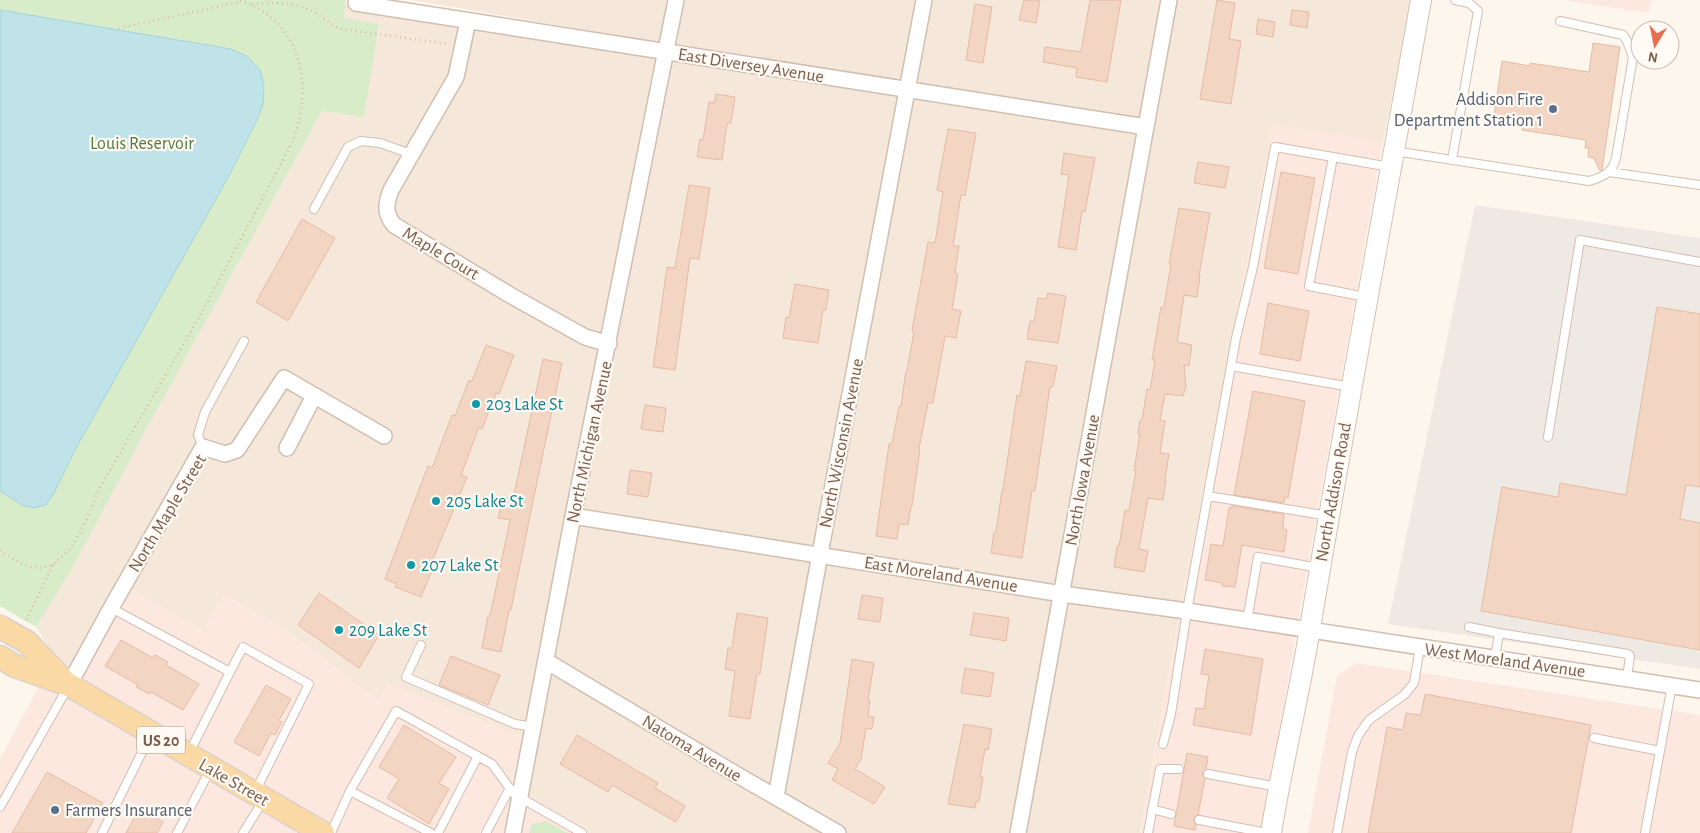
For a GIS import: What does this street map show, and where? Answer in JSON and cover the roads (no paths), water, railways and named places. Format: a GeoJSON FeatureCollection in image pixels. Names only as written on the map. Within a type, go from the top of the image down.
{"type":"FeatureCollection","features":[{"type":"Feature","properties":{"kind":"main road","name":"Lake Street"},"geometry":{"type":"LineString","coordinates":[[0,626],[27,642],[69,685]]}},
{"type":"Feature","properties":{"kind":"main road","name":"Lake Street"},"geometry":{"type":"LineString","coordinates":[[0,658],[14,666],[69,685],[323,833]]}},
{"type":"Feature","properties":{"kind":"street","name":"North Michigan Avenue"},"geometry":{"type":"LineString","coordinates":[[514,833],[515,793],[534,727],[573,516],[609,344],[676,0]]}},
{"type":"Feature","properties":{"kind":"street","name":"North Wisconsin Avenue"},"geometry":{"type":"LineString","coordinates":[[776,797],[924,0]]}},
{"type":"Feature","properties":{"kind":"street","name":"North Iowa Avenue"},"geometry":{"type":"LineString","coordinates":[[1018,833],[1169,0]]}},
{"type":"Feature","properties":{"kind":"street","name":"North Addison Road"},"geometry":{"type":"LineString","coordinates":[[1271,833],[1278,786],[1310,630],[1328,516],[1421,0]]}},
{"type":"Feature","properties":{"kind":"street","name":"East Diversey Avenue"},"geometry":{"type":"LineString","coordinates":[[356,3],[1146,127]]}},
{"type":"Feature","properties":{"kind":"street","name":"Maple Court"},"geometry":{"type":"LineString","coordinates":[[468,21],[456,77],[391,190],[386,204],[388,216],[394,225],[510,295],[585,338],[609,344]]}},
{"type":"Feature","properties":{"kind":"street","name":"North Maple Street"},"geometry":{"type":"LineString","coordinates":[[69,685],[202,447],[225,454],[237,450],[284,378],[384,436]]}},
{"type":"Feature","properties":{"kind":"street"},"geometry":{"type":"LineString","coordinates":[[287,448],[314,396]]}},
{"type":"Feature","properties":{"kind":"street","name":"East Moreland Avenue"},"geometry":{"type":"LineString","coordinates":[[573,516],[1062,594],[1310,630]]}},
{"type":"Feature","properties":{"kind":"street","name":"West Moreland Avenue"},"geometry":{"type":"LineString","coordinates":[[1310,630],[1700,690]]}},
{"type":"Feature","properties":{"kind":"street","name":"Natoma Avenue"},"geometry":{"type":"LineString","coordinates":[[546,662],[838,833]]}},
{"type":"Feature","properties":{"kind":"lane"},"geometry":{"type":"LineString","coordinates":[[1452,160],[1478,11],[1469,3],[1455,0]]}},
{"type":"Feature","properties":{"kind":"lane"},"geometry":{"type":"LineString","coordinates":[[1163,744],[1171,714],[1187,611],[1236,338],[1253,267],[1275,147],[1333,157],[1452,160],[1589,181],[1604,177],[1613,168],[1616,158],[1633,57],[1623,35],[1560,21]]}},
{"type":"Feature","properties":{"kind":"lane"},"geometry":{"type":"LineString","coordinates":[[314,209],[348,146],[361,141],[380,143],[411,154]]}},
{"type":"Feature","properties":{"kind":"lane"},"geometry":{"type":"LineString","coordinates":[[1333,157],[1309,286],[1368,297]]}},
{"type":"Feature","properties":{"kind":"lane"},"geometry":{"type":"LineString","coordinates":[[1609,172],[1700,185]]}},
{"type":"Feature","properties":{"kind":"lane"},"geometry":{"type":"LineString","coordinates":[[1548,437],[1580,240],[1700,262]]}},
{"type":"Feature","properties":{"kind":"lane"},"geometry":{"type":"LineString","coordinates":[[202,447],[198,435],[205,412],[244,341]]}},
{"type":"Feature","properties":{"kind":"lane"},"geometry":{"type":"LineString","coordinates":[[1231,366],[1352,387]]}},
{"type":"Feature","properties":{"kind":"lane"},"geometry":{"type":"LineString","coordinates":[[1208,496],[1328,516]]}},
{"type":"Feature","properties":{"kind":"lane"},"geometry":{"type":"LineString","coordinates":[[1247,620],[1258,557],[1319,568]]}},
{"type":"Feature","properties":{"kind":"lane"},"geometry":{"type":"LineString","coordinates":[[111,608],[230,672]]}},
{"type":"Feature","properties":{"kind":"lane"},"geometry":{"type":"LineString","coordinates":[[1469,627],[1628,654],[1630,656],[1627,678]]}},
{"type":"Feature","properties":{"kind":"lane"},"geometry":{"type":"LineString","coordinates":[[1494,658],[1499,632]]}},
{"type":"Feature","properties":{"kind":"lane"},"geometry":{"type":"LineString","coordinates":[[421,645],[406,677],[515,724],[534,727]]}},
{"type":"Feature","properties":{"kind":"lane"},"geometry":{"type":"LineString","coordinates":[[189,755],[243,647],[309,684],[244,833]]}},
{"type":"Feature","properties":{"kind":"lane"},"geometry":{"type":"LineString","coordinates":[[1337,833],[1352,752],[1358,736],[1369,720],[1404,696],[1414,683],[1420,647]]}},
{"type":"Feature","properties":{"kind":"lane"},"geometry":{"type":"LineString","coordinates":[[0,807],[69,685]]}},
{"type":"Feature","properties":{"kind":"lane"},"geometry":{"type":"LineString","coordinates":[[1645,833],[1672,685]]}},
{"type":"Feature","properties":{"kind":"lane"},"geometry":{"type":"LineString","coordinates":[[331,833],[350,791],[396,711],[492,764],[515,793],[582,833]]}},
{"type":"Feature","properties":{"kind":"lane"},"geometry":{"type":"LineString","coordinates":[[102,833],[151,734]]}},
{"type":"Feature","properties":{"kind":"lane"},"geometry":{"type":"LineString","coordinates":[[1594,738],[1660,751]]}},
{"type":"Feature","properties":{"kind":"lane"},"geometry":{"type":"LineString","coordinates":[[438,833],[478,756]]}},
{"type":"Feature","properties":{"kind":"lane"},"geometry":{"type":"LineString","coordinates":[[177,833],[211,768]]}},
{"type":"Feature","properties":{"kind":"lane"},"geometry":{"type":"LineString","coordinates":[[1148,833],[1160,769],[1179,769]]}},
{"type":"Feature","properties":{"kind":"lane"},"geometry":{"type":"LineString","coordinates":[[1208,774],[1278,786]]}},
{"type":"Feature","properties":{"kind":"lane"},"geometry":{"type":"LineString","coordinates":[[350,791],[430,833]]}},
{"type":"Feature","properties":{"kind":"lane"},"geometry":{"type":"LineString","coordinates":[[486,833],[515,793]]}},
{"type":"Feature","properties":{"kind":"lane"},"geometry":{"type":"LineString","coordinates":[[1152,809],[1171,814]]}},
{"type":"Feature","properties":{"kind":"lane"},"geometry":{"type":"LineString","coordinates":[[1199,820],[1267,833]]}},
{"type":"Feature","properties":{"kind":"water","name":"Louis Reservoir"},"geometry":{"type":"Polygon","coordinates":[[[0,10],[231,49],[247,56],[260,70],[264,86],[263,104],[257,120],[230,174],[75,450],[54,493],[46,505],[34,508],[22,505],[0,491],[0,10]]]}},
{"type":"Feature","properties":{"kind":"place","name":"Addison Fire Department Station 1"},"geometry":{"type":"Point","coordinates":[1553,109]}},
{"type":"Feature","properties":{"kind":"place","name":"203 Lake St"},"geometry":{"type":"Point","coordinates":[476,404]}},
{"type":"Feature","properties":{"kind":"place","name":"205 Lake St"},"geometry":{"type":"Point","coordinates":[436,501]}},
{"type":"Feature","properties":{"kind":"place","name":"207 Lake St"},"geometry":{"type":"Point","coordinates":[411,565]}},
{"type":"Feature","properties":{"kind":"place","name":"209 Lake St"},"geometry":{"type":"Point","coordinates":[339,630]}},
{"type":"Feature","properties":{"kind":"place","name":"Farmers Insurance"},"geometry":{"type":"Point","coordinates":[55,810]}}]}
